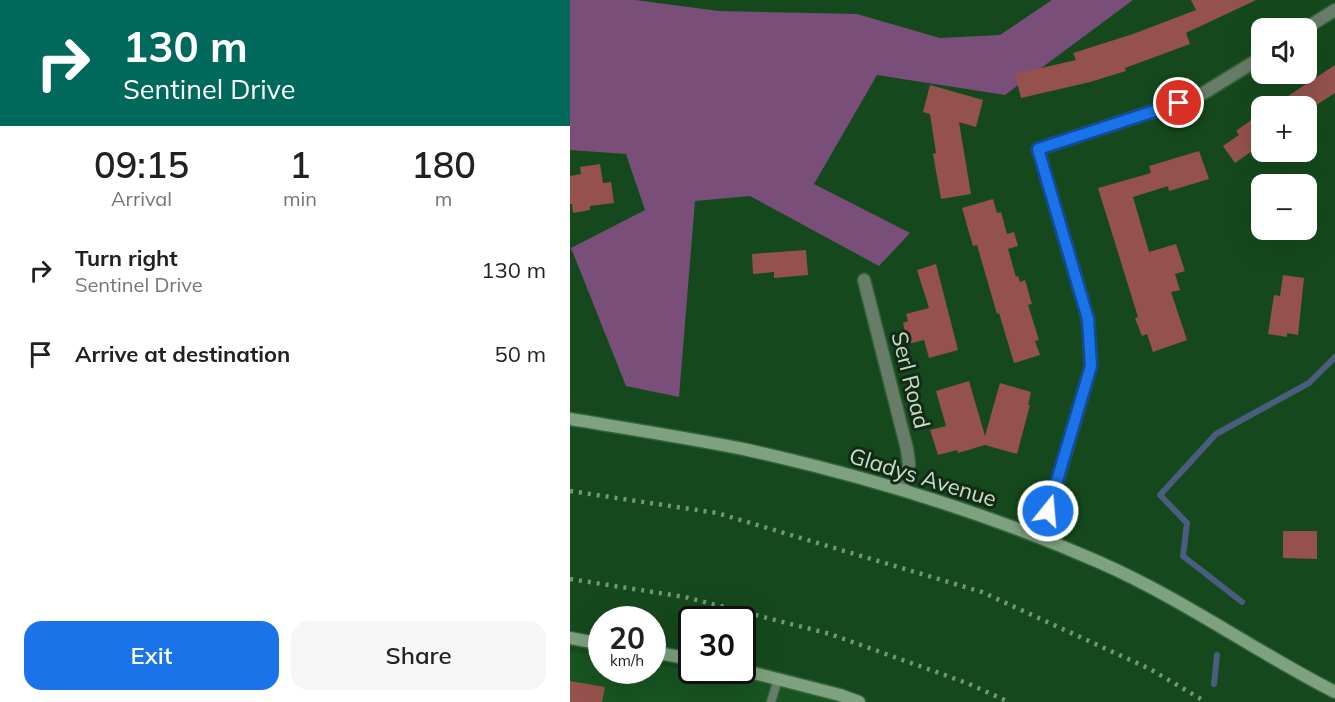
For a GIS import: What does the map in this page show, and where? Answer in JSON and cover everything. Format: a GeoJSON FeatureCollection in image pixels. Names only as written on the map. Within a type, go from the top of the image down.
{"type":"FeatureCollection","features":[{"type":"Feature","properties":{"kind":"street"},"geometry":{"type":"LineString","coordinates":[[1317,21],[1335,10]]}},
{"type":"Feature","properties":{"kind":"street"},"geometry":{"type":"LineString","coordinates":[[1041,537],[1091,366],[1088,319],[1038,149],[1202,94],[1251,64]]}},
{"type":"Feature","properties":{"kind":"street","name":"Serl Road"},"geometry":{"type":"LineString","coordinates":[[864,280],[907,449],[909,464],[902,490]]}},
{"type":"Feature","properties":{"kind":"street","name":"Gladys Avenue"},"geometry":{"type":"LineString","coordinates":[[570,419],[746,450],[902,490],[976,513],[1104,564],[1335,692]]}},
{"type":"Feature","properties":{"kind":"street"},"geometry":{"type":"LineString","coordinates":[[570,638],[588,641]]}},
{"type":"Feature","properties":{"kind":"street"},"geometry":{"type":"LineString","coordinates":[[756,674],[859,702]]}},
{"type":"Feature","properties":{"kind":"lane"},"geometry":{"type":"LineString","coordinates":[[771,702],[778,679]]}},
{"type":"Feature","properties":{"kind":"shaded area"},"geometry":{"type":"Polygon","coordinates":[[[570,0],[635,0],[719,11],[857,14],[940,38],[1000,35],[1052,0],[1133,0],[1005,95],[877,75],[814,184],[910,233],[879,266],[750,196],[695,201],[679,397],[626,386],[571,248],[645,210],[626,154],[570,150],[570,0]]]}},
{"type":"Feature","properties":{"kind":"shaded area"},"geometry":{"type":"Polygon","coordinates":[[[570,651],[588,654],[588,684],[666,684],[666,666],[678,668],[678,684],[756,684],[756,680],[838,702],[570,702],[570,651]]]}},
{"type":"Feature","properties":{"kind":"building"},"geometry":{"type":"Polygon","coordinates":[[[1191,0],[1256,0],[1186,33],[1190,44],[1125,68],[1126,71],[1021,98],[1015,74],[1076,60],[1073,53],[1133,34],[1196,10],[1191,0]]]}},
{"type":"Feature","properties":{"kind":"building"},"geometry":{"type":"Polygon","coordinates":[[[1335,65],[1335,93],[1317,105],[1317,96],[1288,96],[1306,84],[1317,84],[1317,77],[1335,65]]]}},
{"type":"Feature","properties":{"kind":"building"},"geometry":{"type":"Polygon","coordinates":[[[930,85],[983,100],[976,127],[959,122],[971,194],[941,199],[933,154],[936,153],[930,114],[923,112],[930,85]]]}},
{"type":"Feature","properties":{"kind":"building"},"geometry":{"type":"Polygon","coordinates":[[[1251,120],[1251,152],[1235,163],[1223,146],[1239,135],[1236,131],[1251,120]]]}},
{"type":"Feature","properties":{"kind":"building"},"geometry":{"type":"Polygon","coordinates":[[[1199,151],[1209,179],[1169,191],[1168,186],[1133,197],[1149,252],[1176,244],[1185,271],[1175,274],[1180,290],[1171,292],[1187,340],[1153,352],[1147,334],[1142,336],[1135,318],[1138,317],[1098,188],[1151,173],[1149,166],[1199,151]]]}},
{"type":"Feature","properties":{"kind":"building"},"geometry":{"type":"Polygon","coordinates":[[[600,164],[603,183],[611,182],[614,203],[590,206],[590,210],[573,213],[572,204],[570,204],[570,176],[581,174],[580,167],[600,164]]]}},
{"type":"Feature","properties":{"kind":"building"},"geometry":{"type":"Polygon","coordinates":[[[993,199],[997,213],[1001,212],[1007,234],[1014,232],[1018,246],[1008,249],[1016,277],[1018,276],[1020,282],[1025,280],[1032,304],[1028,305],[1039,340],[1035,341],[1040,355],[1014,363],[977,245],[973,246],[962,208],[993,199]]]}},
{"type":"Feature","properties":{"kind":"building"},"geometry":{"type":"Polygon","coordinates":[[[806,250],[808,275],[774,278],[774,272],[753,274],[752,254],[806,250]]]}},
{"type":"Feature","properties":{"kind":"building"},"geometry":{"type":"Polygon","coordinates":[[[936,264],[958,350],[929,358],[924,340],[908,344],[903,323],[908,321],[906,314],[929,308],[917,270],[936,264]]]}},
{"type":"Feature","properties":{"kind":"building"},"geometry":{"type":"Polygon","coordinates":[[[1283,275],[1304,278],[1298,335],[1287,333],[1287,337],[1268,334],[1274,295],[1280,296],[1283,275]]]}},
{"type":"Feature","properties":{"kind":"building"},"geometry":{"type":"Polygon","coordinates":[[[969,381],[985,436],[1000,383],[1031,392],[1028,405],[1030,405],[1017,454],[985,445],[958,453],[957,450],[938,455],[930,430],[946,426],[936,391],[969,381]]]}},
{"type":"Feature","properties":{"kind":"building"},"geometry":{"type":"Polygon","coordinates":[[[1283,531],[1317,531],[1317,559],[1283,558],[1283,531]]]}},
{"type":"Feature","properties":{"kind":"building"},"geometry":{"type":"Polygon","coordinates":[[[570,681],[605,687],[602,702],[570,702],[570,681]]]}},
{"type":"Feature","properties":{"kind":"waterway"},"geometry":{"type":"LineString","coordinates":[[1242,602],[1183,556],[1187,523],[1160,495],[1216,434],[1309,383],[1335,357]]}},
{"type":"Feature","properties":{"kind":"waterway"},"geometry":{"type":"LineString","coordinates":[[1214,684],[1217,655]]}},
{"type":"Feature","properties":{"kind":"railway"},"geometry":{"type":"LineString","coordinates":[[570,491],[717,513],[982,592],[1150,669],[1206,702]]}},
{"type":"Feature","properties":{"kind":"railway"},"geometry":{"type":"LineString","coordinates":[[570,579],[685,597],[830,634],[967,683],[1009,702]]}},
{"type":"Feature","properties":{"kind":"route"},"geometry":{"type":"LineString","coordinates":[[1048,511],[1091,366],[1088,319],[1038,149],[1179,103]]}}]}
